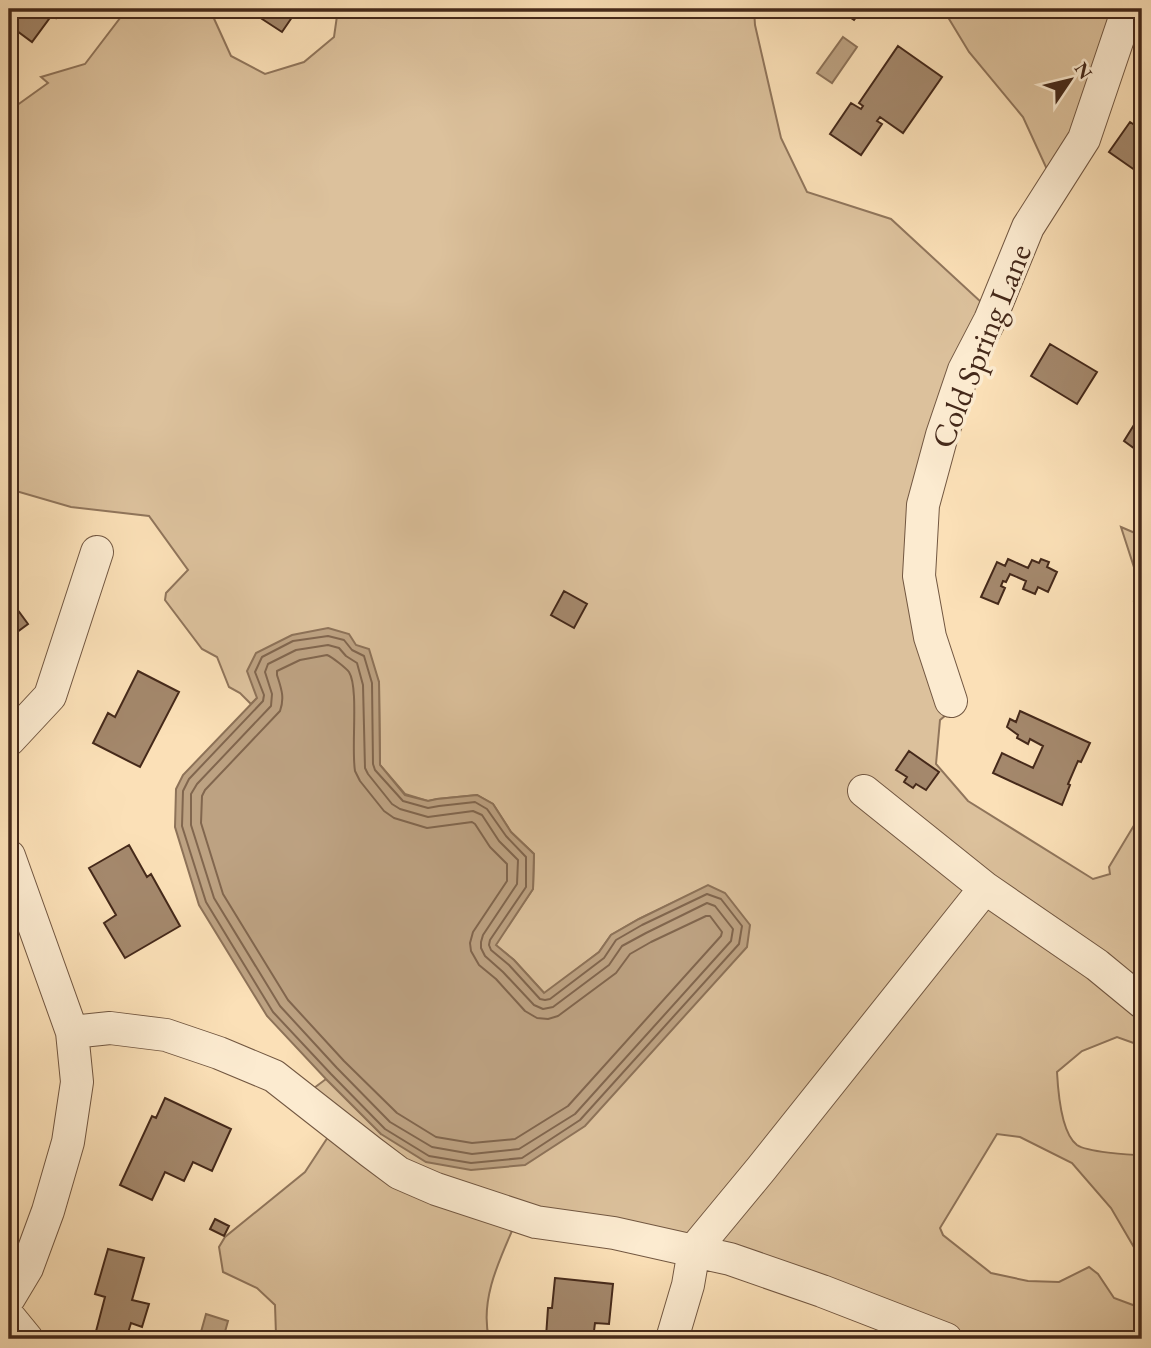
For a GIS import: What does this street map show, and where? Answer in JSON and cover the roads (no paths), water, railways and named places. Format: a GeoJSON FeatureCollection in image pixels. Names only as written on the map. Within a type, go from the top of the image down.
{"type":"FeatureCollection","features":[{"type":"Feature","properties":{"kind":"street","name":"Cold Spring Lane"},"geometry":{"type":"LineString","coordinates":[[951,701],[930,637],[919,576],[923,505],[942,435],[964,370],[990,320],[1028,227],[1084,139],[1128,9]]}},
{"type":"Feature","properties":{"kind":"street"},"geometry":{"type":"LineString","coordinates":[[9,740],[50,696],[97,552]]}},
{"type":"Feature","properties":{"kind":"street"},"geometry":{"type":"LineString","coordinates":[[864,791],[985,888],[1097,965],[1142,1002]]}},
{"type":"Feature","properties":{"kind":"street"},"geometry":{"type":"LineString","coordinates":[[9,856],[72,1032],[77,1082],[68,1142],[48,1211],[27,1268],[9,1298]]}},
{"type":"Feature","properties":{"kind":"street"},"geometry":{"type":"LineString","coordinates":[[671,1339],[688,1284],[694,1250],[985,888]]}},
{"type":"Feature","properties":{"kind":"street"},"geometry":{"type":"LineString","coordinates":[[72,1032],[110,1028],[177,1038],[274,1076],[399,1173],[436,1189],[536,1222],[614,1233],[730,1259],[946,1339]]}},
{"type":"Feature","properties":{"kind":"street"},"geometry":{"type":"LineString","coordinates":[[9,1317],[27,1339]]}},
{"type":"Feature","properties":{"kind":"water"},"geometry":{"type":"Polygon","coordinates":[[[843,37],[857,47],[832,83],[817,73],[843,37]]]}},
{"type":"Feature","properties":{"kind":"water"},"geometry":{"type":"Polygon","coordinates":[[[328,628],[349,634],[356,645],[369,649],[379,682],[380,765],[405,795],[428,801],[477,795],[493,804],[511,832],[534,854],[533,889],[496,945],[514,960],[544,993],[599,952],[611,935],[708,885],[725,893],[750,925],[747,947],[585,1126],[525,1165],[471,1170],[426,1162],[381,1134],[267,1016],[199,905],[175,827],[176,789],[183,775],[257,698],[247,671],[256,653],[292,635],[328,628]]]}},
{"type":"Feature","properties":{"kind":"water"},"geometry":{"type":"Polygon","coordinates":[[[206,1314],[228,1321],[223,1339],[199,1339],[206,1314]]]}}]}
